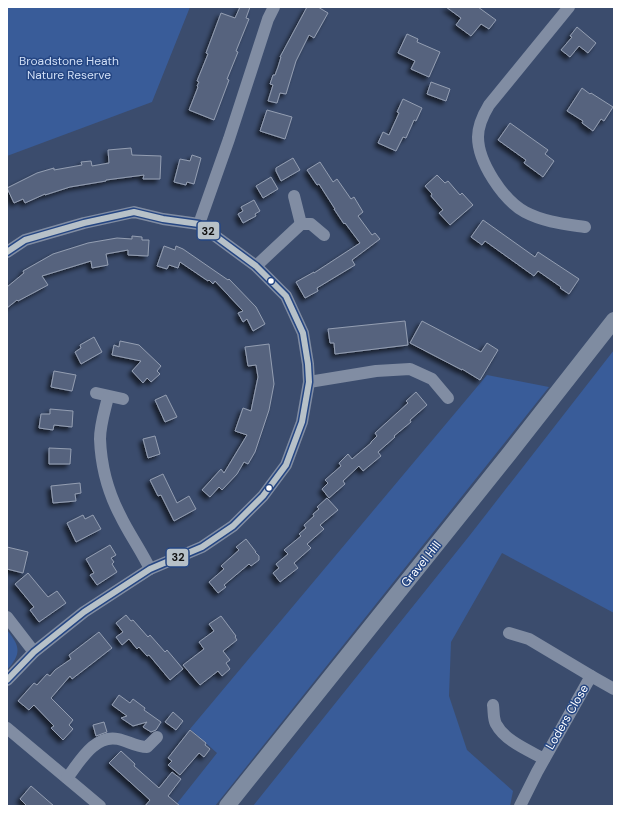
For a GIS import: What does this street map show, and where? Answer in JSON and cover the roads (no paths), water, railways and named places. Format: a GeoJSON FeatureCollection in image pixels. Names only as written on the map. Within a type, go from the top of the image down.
{"type":"FeatureCollection","features":[{"type":"Feature","properties":{"kind":"main road","name":"Gravel Hill"},"geometry":{"type":"LineString","coordinates":[[227,806],[509,454],[614,320]]}},
{"type":"Feature","properties":{"kind":"street"},"geometry":{"type":"LineString","coordinates":[[199,224],[229,140],[268,19],[274,7]]}},
{"type":"Feature","properties":{"kind":"street"},"geometry":{"type":"LineString","coordinates":[[569,7],[500,91],[481,118],[478,136],[480,155],[490,175],[506,196],[524,212],[552,222],[585,227]]}},
{"type":"Feature","properties":{"kind":"street"},"geometry":{"type":"LineString","coordinates":[[294,196],[301,224]]}},
{"type":"Feature","properties":{"kind":"street"},"geometry":{"type":"LineString","coordinates":[[7,252],[25,240],[84,223],[134,212],[199,224],[256,266],[286,296],[303,333],[309,382],[302,422],[286,465],[263,496],[233,526],[202,547],[150,569],[84,612],[34,652],[7,680]]}},
{"type":"Feature","properties":{"kind":"street"},"geometry":{"type":"LineString","coordinates":[[256,266],[301,224],[310,224],[324,235]]}},
{"type":"Feature","properties":{"kind":"street"},"geometry":{"type":"LineString","coordinates":[[309,382],[376,371],[410,369],[432,379],[448,398]]}},
{"type":"Feature","properties":{"kind":"street"},"geometry":{"type":"LineString","coordinates":[[96,393],[108,397],[123,399]]}},
{"type":"Feature","properties":{"kind":"street"},"geometry":{"type":"LineString","coordinates":[[108,397],[100,437],[103,465],[109,490],[120,515],[140,548],[150,569]]}},
{"type":"Feature","properties":{"kind":"street"},"geometry":{"type":"LineString","coordinates":[[7,618],[34,652]]}},
{"type":"Feature","properties":{"kind":"street","name":"Loders Close"},"geometry":{"type":"LineString","coordinates":[[509,633],[529,639],[614,689]]}},
{"type":"Feature","properties":{"kind":"street","name":"Loders Close"},"geometry":{"type":"LineString","coordinates":[[520,806],[544,759],[591,676]]}},
{"type":"Feature","properties":{"kind":"street","name":"Loders Close"},"geometry":{"type":"LineString","coordinates":[[494,705],[496,725],[509,739],[544,759]]}},
{"type":"Feature","properties":{"kind":"street"},"geometry":{"type":"LineString","coordinates":[[7,728],[100,806]]}},
{"type":"Feature","properties":{"kind":"street"},"geometry":{"type":"LineString","coordinates":[[67,778],[92,747],[108,738],[116,738],[135,745],[147,747],[157,737]]}},
{"type":"Feature","properties":{"kind":"park label","name":"Broadstone Heath Nature Reserve"},"geometry":{"type":"Point","coordinates":[69,68]}}]}
